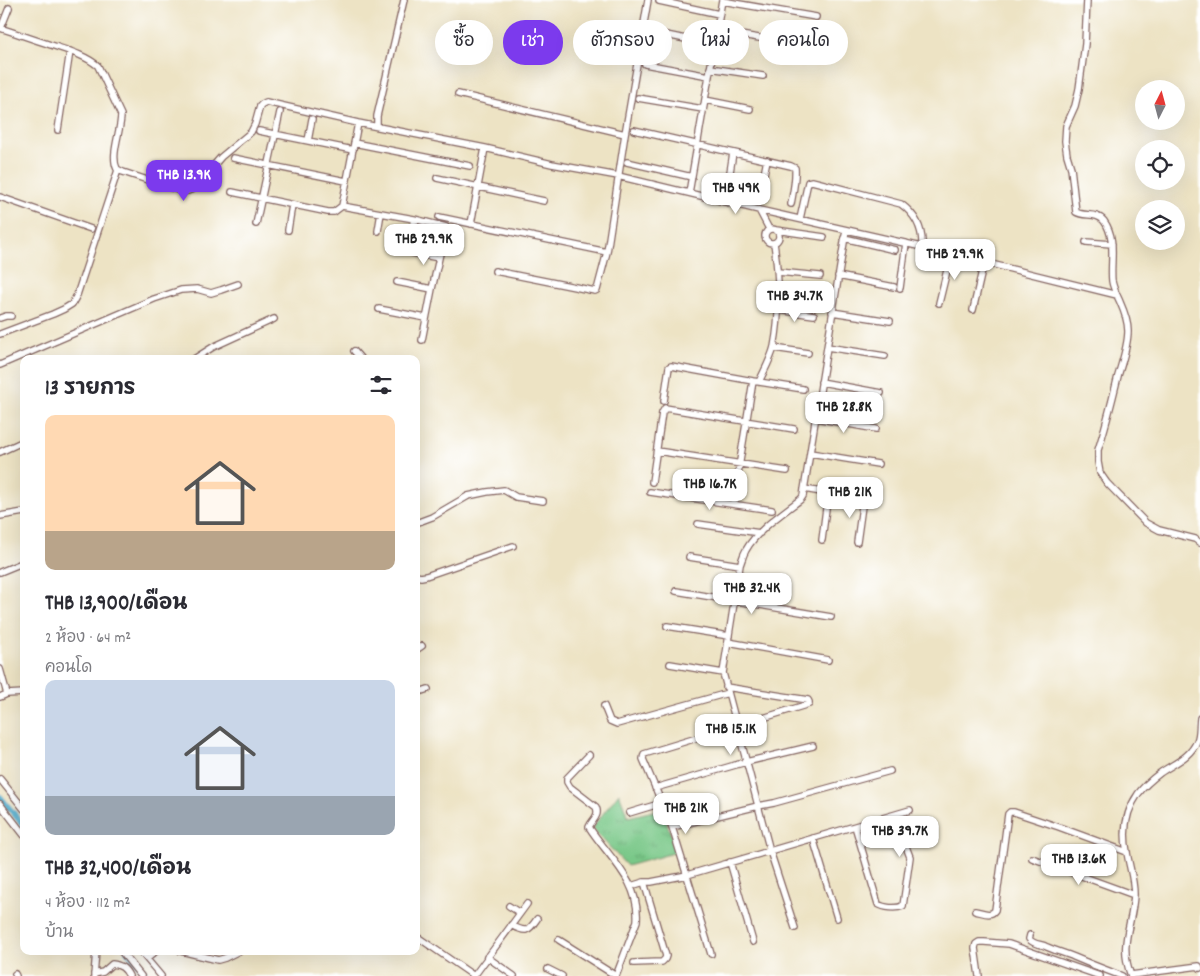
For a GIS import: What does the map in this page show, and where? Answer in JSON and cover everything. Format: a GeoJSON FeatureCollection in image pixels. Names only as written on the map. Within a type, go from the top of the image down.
{"type":"FeatureCollection","features":[{"type":"Feature","properties":{"kind":"street"},"geometry":{"type":"LineString","coordinates":[[377,126],[377,116],[404,0]]}},
{"type":"Feature","properties":{"kind":"street"},"geometry":{"type":"LineString","coordinates":[[495,271],[595,291],[598,288],[607,252],[648,0]]}},
{"type":"Feature","properties":{"kind":"street"},"geometry":{"type":"LineString","coordinates":[[718,20],[722,0],[816,17]]}},
{"type":"Feature","properties":{"kind":"street"},"geometry":{"type":"LineString","coordinates":[[1087,0],[1085,44],[1079,89],[1075,106],[1066,126],[1065,141],[1071,168],[1076,212],[1080,215],[1097,216],[1104,221],[1111,237],[1113,287],[1126,317],[1128,330],[1098,450],[1100,473],[1107,483],[1146,523],[1159,530],[1195,539],[1200,543]]}},
{"type":"Feature","properties":{"kind":"street"},"geometry":{"type":"LineString","coordinates":[[659,1],[719,14]]}},
{"type":"Feature","properties":{"kind":"street"},"geometry":{"type":"LineString","coordinates":[[9,8],[0,28],[70,51],[89,59],[98,66],[121,115],[114,161],[118,170],[173,189],[188,191],[193,189],[220,157],[251,132],[260,106],[266,102],[552,164],[618,176],[800,220],[906,243],[1117,296]]}},
{"type":"Feature","properties":{"kind":"street"},"geometry":{"type":"LineString","coordinates":[[58,130],[70,51]]}},
{"type":"Feature","properties":{"kind":"street"},"geometry":{"type":"LineString","coordinates":[[650,65],[709,76]]}},
{"type":"Feature","properties":{"kind":"street"},"geometry":{"type":"LineString","coordinates":[[689,193],[710,65]]}},
{"type":"Feature","properties":{"kind":"street"},"geometry":{"type":"LineString","coordinates":[[710,68],[763,76]]}},
{"type":"Feature","properties":{"kind":"street"},"geometry":{"type":"LineString","coordinates":[[458,94],[625,134]]}},
{"type":"Feature","properties":{"kind":"street"},"geometry":{"type":"LineString","coordinates":[[638,98],[703,110]]}},
{"type":"Feature","properties":{"kind":"street"},"geometry":{"type":"LineString","coordinates":[[704,100],[750,110]]}},
{"type":"Feature","properties":{"kind":"street"},"geometry":{"type":"LineString","coordinates":[[256,224],[280,112]]}},
{"type":"Feature","properties":{"kind":"street"},"geometry":{"type":"LineString","coordinates":[[308,141],[312,119]]}},
{"type":"Feature","properties":{"kind":"street"},"geometry":{"type":"LineString","coordinates":[[232,192],[334,212],[342,206],[358,122]]}},
{"type":"Feature","properties":{"kind":"street"},"geometry":{"type":"LineString","coordinates":[[634,130],[792,166],[795,168],[795,184],[791,204]]}},
{"type":"Feature","properties":{"kind":"street"},"geometry":{"type":"LineString","coordinates":[[259,131],[352,150]]}},
{"type":"Feature","properties":{"kind":"street"},"geometry":{"type":"LineString","coordinates":[[354,143],[470,166]]}},
{"type":"Feature","properties":{"kind":"street"},"geometry":{"type":"LineString","coordinates":[[471,224],[485,148]]}},
{"type":"Feature","properties":{"kind":"street"},"geometry":{"type":"LineString","coordinates":[[727,191],[733,153]]}},
{"type":"Feature","properties":{"kind":"street"},"geometry":{"type":"LineString","coordinates":[[233,158],[346,181]]}},
{"type":"Feature","properties":{"kind":"street"},"geometry":{"type":"LineString","coordinates":[[759,198],[767,160]]}},
{"type":"Feature","properties":{"kind":"street"},"geometry":{"type":"LineString","coordinates":[[628,162],[692,177]]}},
{"type":"Feature","properties":{"kind":"street"},"geometry":{"type":"LineString","coordinates":[[0,334],[53,314],[72,304],[118,170]]}},
{"type":"Feature","properties":{"kind":"street"},"geometry":{"type":"LineString","coordinates":[[438,178],[544,201]]}},
{"type":"Feature","properties":{"kind":"street"},"geometry":{"type":"LineString","coordinates":[[800,220],[808,182],[820,183],[901,204],[912,214],[921,230],[922,247]]}},
{"type":"Feature","properties":{"kind":"street"},"geometry":{"type":"LineString","coordinates":[[0,197],[91,229]]}},
{"type":"Feature","properties":{"kind":"street"},"geometry":{"type":"LineString","coordinates":[[288,230],[292,205]]}},
{"type":"Feature","properties":{"kind":"street"},"geometry":{"type":"LineString","coordinates":[[342,206],[414,219],[446,227],[422,340]]}},
{"type":"Feature","properties":{"kind":"street"},"geometry":{"type":"LineString","coordinates":[[759,210],[769,229]]}},
{"type":"Feature","properties":{"kind":"street"},"geometry":{"type":"LineString","coordinates":[[378,231],[381,213]]}},
{"type":"Feature","properties":{"kind":"street"},"geometry":{"type":"LineString","coordinates":[[439,217],[607,252]]}},
{"type":"Feature","properties":{"kind":"street"},"geometry":{"type":"LineString","coordinates":[[409,243],[414,219]]}},
{"type":"Feature","properties":{"kind":"street"},"geometry":{"type":"LineString","coordinates":[[769,229],[824,237]]}},
{"type":"Feature","properties":{"kind":"street"},"geometry":{"type":"LineString","coordinates":[[769,229],[765,237],[767,241],[774,243]]}},
{"type":"Feature","properties":{"kind":"street"},"geometry":{"type":"LineString","coordinates":[[774,243],[778,240],[779,236],[776,230]]}},
{"type":"Feature","properties":{"kind":"street"},"geometry":{"type":"LineString","coordinates":[[795,928],[770,851],[722,672],[740,565],[747,548],[760,533],[802,498],[846,230]]}},
{"type":"Feature","properties":{"kind":"street"},"geometry":{"type":"LineString","coordinates":[[844,238],[896,250]]}},
{"type":"Feature","properties":{"kind":"street"},"geometry":{"type":"LineString","coordinates":[[1086,242],[1112,244]]}},
{"type":"Feature","properties":{"kind":"street"},"geometry":{"type":"LineString","coordinates":[[733,504],[746,422],[756,382],[774,348],[778,310],[778,272],[774,243]]}},
{"type":"Feature","properties":{"kind":"street"},"geometry":{"type":"LineString","coordinates":[[838,276],[897,288],[906,243]]}},
{"type":"Feature","properties":{"kind":"street"},"geometry":{"type":"LineString","coordinates":[[413,253],[439,258]]}},
{"type":"Feature","properties":{"kind":"street"},"geometry":{"type":"LineString","coordinates":[[939,303],[951,254]]}},
{"type":"Feature","properties":{"kind":"street"},"geometry":{"type":"LineString","coordinates":[[973,310],[984,262]]}},
{"type":"Feature","properties":{"kind":"street"},"geometry":{"type":"LineString","coordinates":[[778,272],[820,276]]}},
{"type":"Feature","properties":{"kind":"street"},"geometry":{"type":"LineString","coordinates":[[396,282],[432,289]]}},
{"type":"Feature","properties":{"kind":"street"},"geometry":{"type":"LineString","coordinates":[[23,355],[154,299],[181,290],[197,289],[211,292],[238,284]]}},
{"type":"Feature","properties":{"kind":"street"},"geometry":{"type":"LineString","coordinates":[[379,309],[426,318]]}},
{"type":"Feature","properties":{"kind":"street"},"geometry":{"type":"LineString","coordinates":[[778,310],[814,315]]}},
{"type":"Feature","properties":{"kind":"street"},"geometry":{"type":"LineString","coordinates":[[832,312],[890,321]]}},
{"type":"Feature","properties":{"kind":"street"},"geometry":{"type":"LineString","coordinates":[[0,318],[10,316]]}},
{"type":"Feature","properties":{"kind":"street"},"geometry":{"type":"LineString","coordinates":[[200,355],[213,347],[274,319]]}},
{"type":"Feature","properties":{"kind":"street"},"geometry":{"type":"LineString","coordinates":[[827,347],[885,356]]}},
{"type":"Feature","properties":{"kind":"street"},"geometry":{"type":"LineString","coordinates":[[774,348],[808,353]]}},
{"type":"Feature","properties":{"kind":"street"},"geometry":{"type":"LineString","coordinates":[[354,351],[358,355]]}},
{"type":"Feature","properties":{"kind":"street"},"geometry":{"type":"LineString","coordinates":[[0,365],[20,356]]}},
{"type":"Feature","properties":{"kind":"street"},"geometry":{"type":"LineString","coordinates":[[664,401],[669,368],[671,366],[803,389]]}},
{"type":"Feature","properties":{"kind":"street"},"geometry":{"type":"LineString","coordinates":[[821,382],[881,393]]}},
{"type":"Feature","properties":{"kind":"street"},"geometry":{"type":"LineString","coordinates":[[652,482],[662,413],[665,408],[794,429]]}},
{"type":"Feature","properties":{"kind":"street"},"geometry":{"type":"LineString","coordinates":[[815,418],[876,429]]}},
{"type":"Feature","properties":{"kind":"street"},"geometry":{"type":"LineString","coordinates":[[0,452],[20,443]]}},
{"type":"Feature","properties":{"kind":"street"},"geometry":{"type":"LineString","coordinates":[[656,451],[787,471]]}},
{"type":"Feature","properties":{"kind":"street"},"geometry":{"type":"LineString","coordinates":[[810,453],[878,464]]}},
{"type":"Feature","properties":{"kind":"street"},"geometry":{"type":"LineString","coordinates":[[804,489],[874,501]]}},
{"type":"Feature","properties":{"kind":"street"},"geometry":{"type":"LineString","coordinates":[[420,521],[432,517],[468,496],[482,493],[504,490],[516,497],[543,501]]}},
{"type":"Feature","properties":{"kind":"street"},"geometry":{"type":"LineString","coordinates":[[650,492],[772,510]]}},
{"type":"Feature","properties":{"kind":"street"},"geometry":{"type":"LineString","coordinates":[[822,540],[828,493]]}},
{"type":"Feature","properties":{"kind":"street"},"geometry":{"type":"LineString","coordinates":[[857,542],[863,499]]}},
{"type":"Feature","properties":{"kind":"street"},"geometry":{"type":"LineString","coordinates":[[0,516],[20,513]]}},
{"type":"Feature","properties":{"kind":"street"},"geometry":{"type":"LineString","coordinates":[[698,524],[760,533]]}},
{"type":"Feature","properties":{"kind":"street"},"geometry":{"type":"LineString","coordinates":[[420,577],[513,546]]}},
{"type":"Feature","properties":{"kind":"street"},"geometry":{"type":"LineString","coordinates":[[689,557],[740,565]]}},
{"type":"Feature","properties":{"kind":"street"},"geometry":{"type":"LineString","coordinates":[[0,572],[20,564]]}},
{"type":"Feature","properties":{"kind":"street"},"geometry":{"type":"LineString","coordinates":[[676,591],[831,617]]}},
{"type":"Feature","properties":{"kind":"street"},"geometry":{"type":"LineString","coordinates":[[667,626],[828,660]]}},
{"type":"Feature","properties":{"kind":"street"},"geometry":{"type":"LineString","coordinates":[[670,664],[722,672]]}},
{"type":"Feature","properties":{"kind":"street"},"geometry":{"type":"LineString","coordinates":[[0,669],[6,694]]}},
{"type":"Feature","properties":{"kind":"street"},"geometry":{"type":"LineString","coordinates":[[420,692],[428,689]]}},
{"type":"Feature","properties":{"kind":"street"},"geometry":{"type":"LineString","coordinates":[[604,706],[610,721],[617,724],[727,690],[808,700],[809,702],[809,704],[644,754],[643,760],[672,827],[711,954]]}},
{"type":"Feature","properties":{"kind":"street"},"geometry":{"type":"LineString","coordinates":[[0,697],[6,694],[20,693]]}},
{"type":"Feature","properties":{"kind":"street"},"geometry":{"type":"LineString","coordinates":[[1200,718],[1198,738],[1193,748],[1184,758],[1159,773],[1137,795],[1127,816],[1125,831],[1134,895],[1126,941],[1128,966],[1131,976],[1200,967]]}},
{"type":"Feature","properties":{"kind":"street"},"geometry":{"type":"LineString","coordinates":[[654,788],[746,762],[813,746]]}},
{"type":"Feature","properties":{"kind":"street"},"geometry":{"type":"LineString","coordinates":[[559,940],[616,976],[637,921],[632,888],[627,877],[590,827],[598,812],[596,807],[570,787],[567,782],[567,778],[589,755]]}},
{"type":"Feature","properties":{"kind":"street"},"geometry":{"type":"LineString","coordinates":[[672,827],[782,801],[890,770]]}},
{"type":"Feature","properties":{"kind":"street"},"geometry":{"type":"LineString","coordinates":[[0,780],[20,804]]}},
{"type":"Feature","properties":{"kind":"street"},"geometry":{"type":"LineString","coordinates":[[629,813],[662,803]]}},
{"type":"Feature","properties":{"kind":"street"},"geometry":{"type":"LineString","coordinates":[[0,804],[20,829]]}},
{"type":"Feature","properties":{"kind":"street"},"geometry":{"type":"LineString","coordinates":[[632,888],[687,875],[910,810]]}},
{"type":"Feature","properties":{"kind":"street"},"geometry":{"type":"LineString","coordinates":[[975,911],[991,914],[995,910],[1008,814],[1010,812],[1059,827],[1127,852]]}},
{"type":"Feature","properties":{"kind":"street"},"geometry":{"type":"LineString","coordinates":[[855,826],[878,904],[899,908],[903,906],[910,857],[894,815]]}},
{"type":"Feature","properties":{"kind":"street"},"geometry":{"type":"LineString","coordinates":[[813,838],[837,918]]}},
{"type":"Feature","properties":{"kind":"street"},"geometry":{"type":"LineString","coordinates":[[1032,858],[1134,895]]}},
{"type":"Feature","properties":{"kind":"street"},"geometry":{"type":"LineString","coordinates":[[730,862],[753,942]]}},
{"type":"Feature","properties":{"kind":"street"},"geometry":{"type":"LineString","coordinates":[[634,963],[662,962],[666,956],[645,885]]}},
{"type":"Feature","properties":{"kind":"street"},"geometry":{"type":"LineString","coordinates":[[420,939],[474,976],[527,904]]}},
{"type":"Feature","properties":{"kind":"street"},"geometry":{"type":"LineString","coordinates":[[509,906],[520,913]]}},
{"type":"Feature","properties":{"kind":"street"},"geometry":{"type":"LineString","coordinates":[[511,925],[525,931],[530,929],[537,918]]}},
{"type":"Feature","properties":{"kind":"street"},"geometry":{"type":"LineString","coordinates":[[1030,936],[1032,943],[1036,945],[1072,956],[1122,976]]}},
{"type":"Feature","properties":{"kind":"street"},"geometry":{"type":"LineString","coordinates":[[979,976],[975,948],[979,942],[984,942],[1015,945],[1100,976]]}},
{"type":"Feature","properties":{"kind":"street"},"geometry":{"type":"LineString","coordinates":[[96,955],[94,975],[103,972],[112,964],[122,967],[129,976]]}},
{"type":"Feature","properties":{"kind":"street"},"geometry":{"type":"LineString","coordinates":[[124,955],[141,976]]}},
{"type":"Feature","properties":{"kind":"street"},"geometry":{"type":"LineString","coordinates":[[144,955],[161,976]]}},
{"type":"Feature","properties":{"kind":"street"},"geometry":{"type":"LineString","coordinates":[[147,959],[152,955]]}},
{"type":"Feature","properties":{"kind":"street"},"geometry":{"type":"LineString","coordinates":[[197,955],[218,960],[231,955]]}},
{"type":"Feature","properties":{"kind":"street"},"geometry":{"type":"LineString","coordinates":[[487,957],[514,976]]}},
{"type":"Feature","properties":{"kind":"street"},"geometry":{"type":"LineString","coordinates":[[548,969],[562,976]]}},
{"type":"Feature","properties":{"kind":"green space"},"geometry":{"type":"Polygon","coordinates":[[[619,793],[628,817],[662,809],[677,852],[627,866],[592,828],[619,793]]]}},
{"type":"Feature","properties":{"kind":"waterway"},"geometry":{"type":"LineString","coordinates":[[0,797],[20,821]]}},
{"type":"Feature","properties":{"kind":"waterway"},"geometry":{"type":"LineString","coordinates":[[130,955],[148,976]]}}]}
